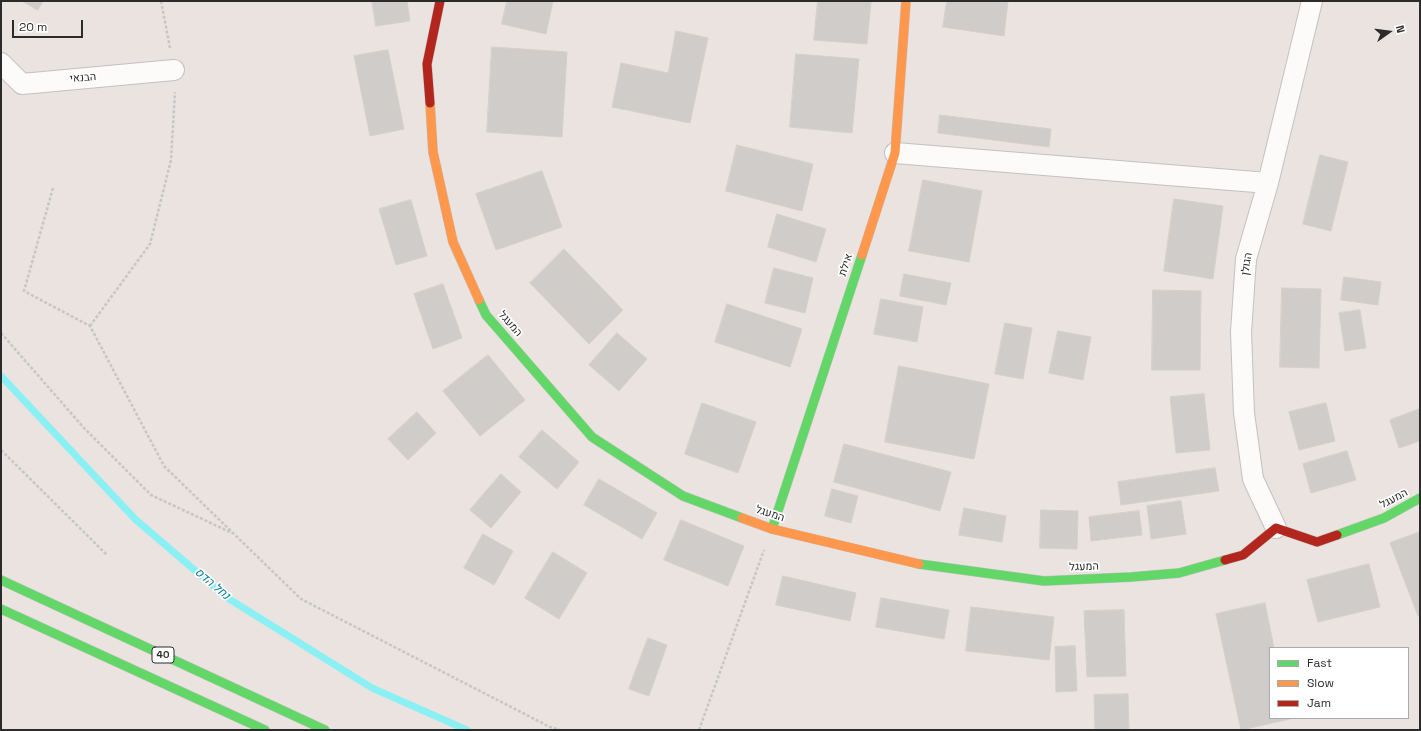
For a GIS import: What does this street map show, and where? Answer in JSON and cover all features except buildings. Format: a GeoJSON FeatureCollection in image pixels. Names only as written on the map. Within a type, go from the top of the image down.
{"type":"FeatureCollection","features":[{"type":"Feature","properties":{"kind":"main road","name":"המעגל"},"geometry":{"type":"LineString","coordinates":[[440,1],[427,64],[433,152],[453,242],[486,314],[592,437],[683,496],[772,529],[924,565],[1044,581],[1179,573],[1243,555],[1276,528],[1317,542],[1384,518],[1420,498]]}},
{"type":"Feature","properties":{"kind":"main road","name":"אילת"},"geometry":{"type":"LineString","coordinates":[[772,529],[895,153],[906,1]]}},
{"type":"Feature","properties":{"kind":"main road","name":"40"},"geometry":{"type":"LineString","coordinates":[[1,580],[325,730]]}},
{"type":"Feature","properties":{"kind":"main road","name":"40"},"geometry":{"type":"LineString","coordinates":[[1,609],[265,730]]}},
{"type":"Feature","properties":{"kind":"street","name":"הגולן"},"geometry":{"type":"LineString","coordinates":[[1276,528],[1253,479],[1244,413],[1241,332],[1246,259],[1268,183],[1312,1]]}},
{"type":"Feature","properties":{"kind":"street","name":"הבנאי"},"geometry":{"type":"LineString","coordinates":[[1,63],[22,84],[174,70]]}},
{"type":"Feature","properties":{"kind":"street"},"geometry":{"type":"LineString","coordinates":[[895,153],[1268,183]]}},
{"type":"Feature","properties":{"kind":"path"},"geometry":{"type":"LineString","coordinates":[[90,326],[150,244],[171,160],[176,81],[161,1]]}},
{"type":"Feature","properties":{"kind":"path"},"geometry":{"type":"LineString","coordinates":[[53,188],[24,291],[90,326],[164,466],[300,599],[550,727],[560,730]]}},
{"type":"Feature","properties":{"kind":"path"},"geometry":{"type":"LineString","coordinates":[[1,333],[84,428],[151,495],[234,534]]}},
{"type":"Feature","properties":{"kind":"path"},"geometry":{"type":"LineString","coordinates":[[1,450],[107,555]]}},
{"type":"Feature","properties":{"kind":"path"},"geometry":{"type":"LineString","coordinates":[[699,730],[772,529]]}},
{"type":"Feature","properties":{"kind":"waterway","name":"נחל הדס"},"geometry":{"type":"LineString","coordinates":[[1,376],[135,519],[226,597],[372,688],[467,730]]}},
{"type":"Feature","properties":{"kind":"traffic: fast"},"geometry":{"type":"LineString","coordinates":[[772,529],[862,255]]}},
{"type":"Feature","properties":{"kind":"traffic: fast"},"geometry":{"type":"LineString","coordinates":[[479,300],[486,315],[592,437],[683,496],[742,518]]}},
{"type":"Feature","properties":{"kind":"traffic: fast"},"geometry":{"type":"LineString","coordinates":[[1337,535],[1384,518],[1420,498]]}},
{"type":"Feature","properties":{"kind":"traffic: fast"},"geometry":{"type":"LineString","coordinates":[[919,564],[1044,581],[1179,573],[1225,560]]}},
{"type":"Feature","properties":{"kind":"traffic: fast"},"geometry":{"type":"LineString","coordinates":[[1,580],[325,730]]}},
{"type":"Feature","properties":{"kind":"traffic: fast"},"geometry":{"type":"LineString","coordinates":[[1,609],[265,730]]}},
{"type":"Feature","properties":{"kind":"traffic: slow"},"geometry":{"type":"LineString","coordinates":[[862,255],[895,153],[906,1]]}},
{"type":"Feature","properties":{"kind":"traffic: slow"},"geometry":{"type":"LineString","coordinates":[[430,103],[433,152],[453,242],[479,300]]}},
{"type":"Feature","properties":{"kind":"traffic: slow"},"geometry":{"type":"LineString","coordinates":[[742,518],[772,529],[919,564]]}},
{"type":"Feature","properties":{"kind":"traffic: jam"},"geometry":{"type":"LineString","coordinates":[[430,103],[427,64],[440,1]]}},
{"type":"Feature","properties":{"kind":"traffic: jam"},"geometry":{"type":"LineString","coordinates":[[1225,560],[1243,555],[1276,528],[1317,542],[1337,535]]}}]}
